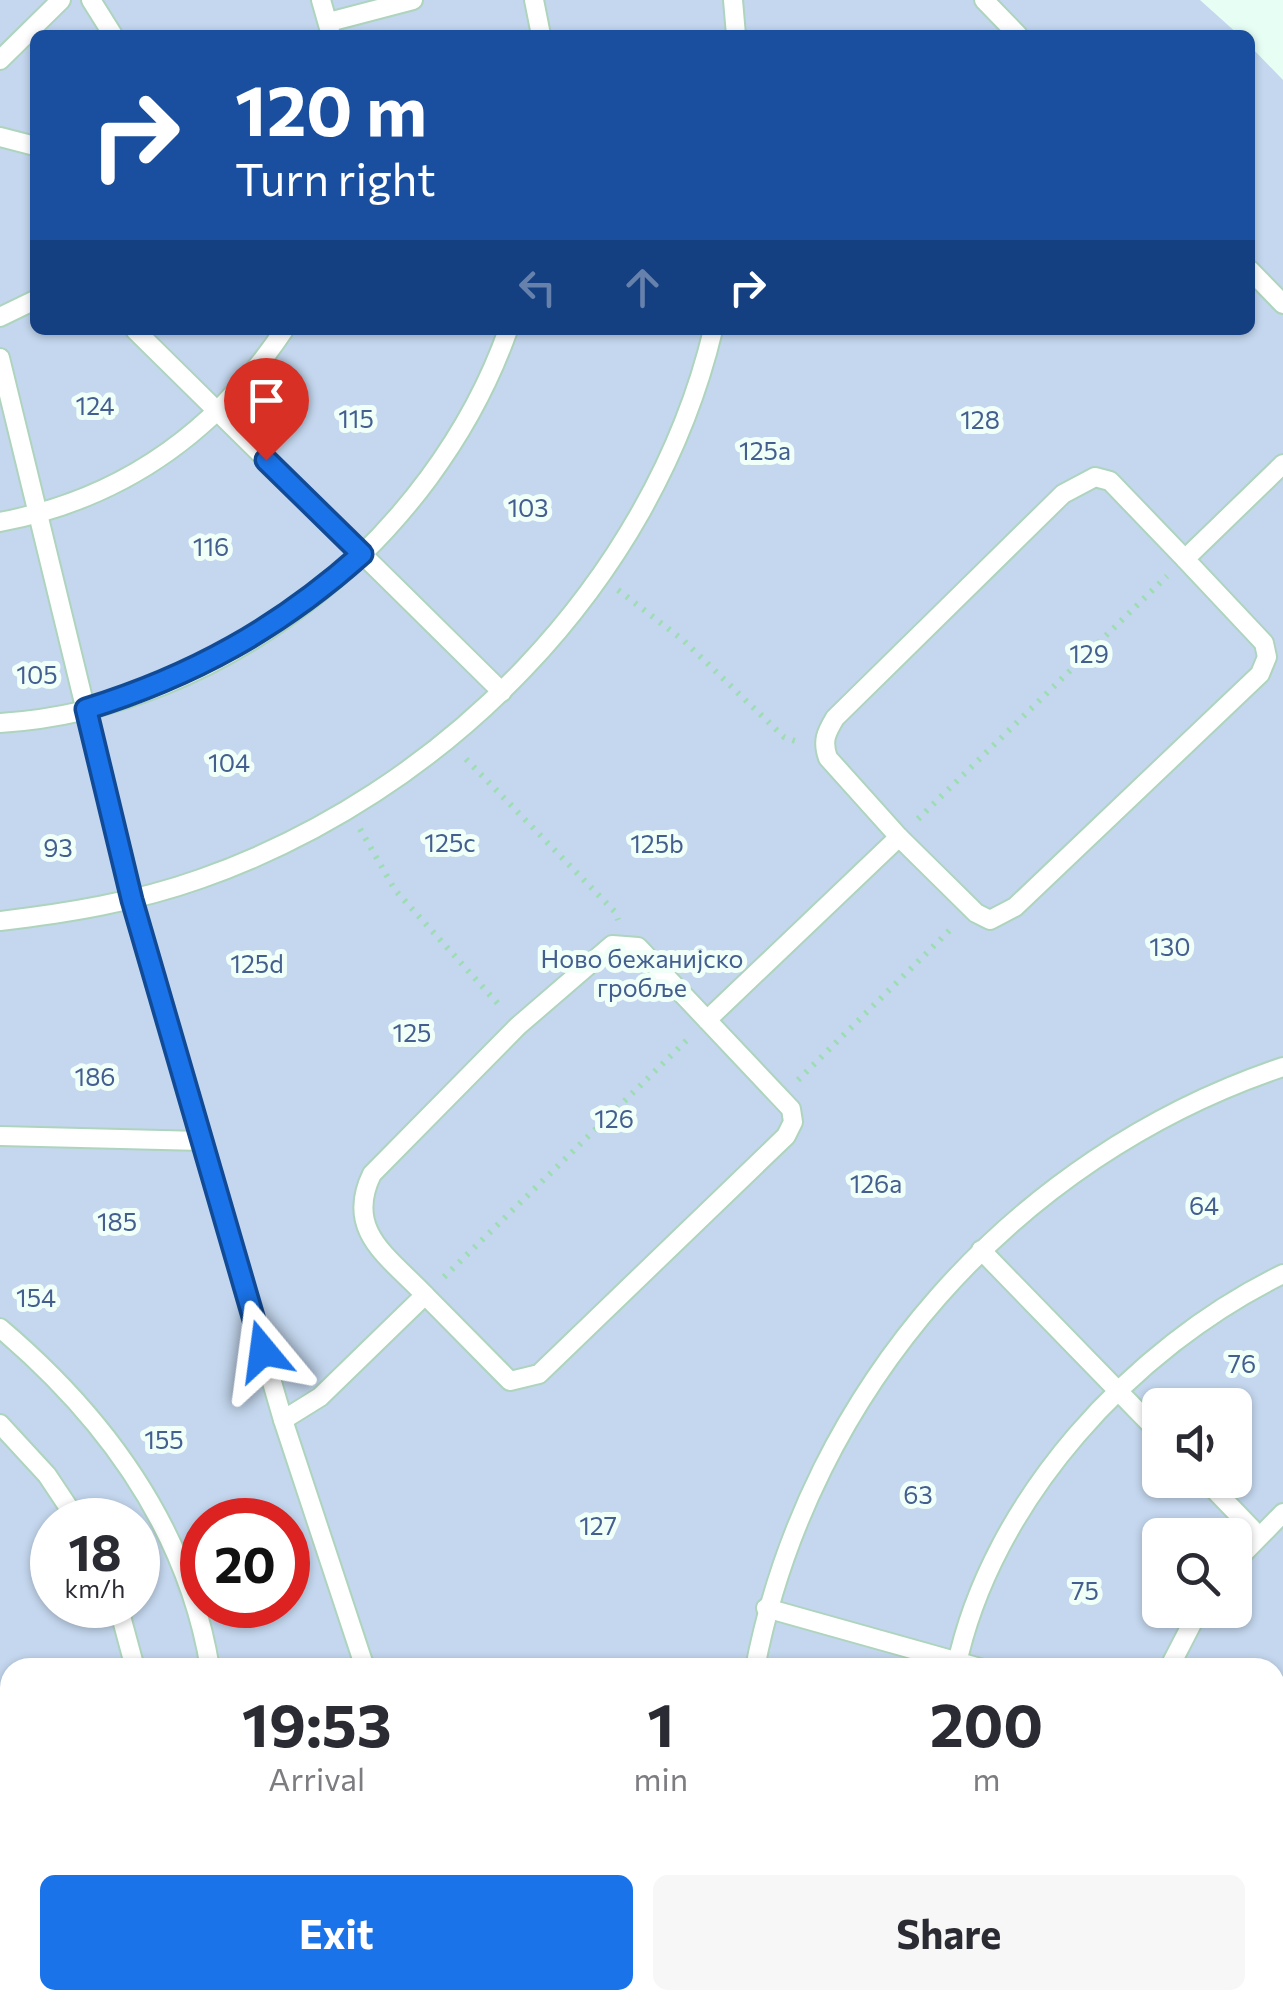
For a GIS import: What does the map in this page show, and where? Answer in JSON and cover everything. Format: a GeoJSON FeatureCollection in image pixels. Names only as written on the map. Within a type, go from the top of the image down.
{"type":"FeatureCollection","features":[{"type":"Feature","properties":{"kind":"lane"},"geometry":{"type":"LineString","coordinates":[[31,30],[62,0]]}},
{"type":"Feature","properties":{"kind":"lane"},"geometry":{"type":"LineString","coordinates":[[91,0],[109,30]]}},
{"type":"Feature","properties":{"kind":"lane"},"geometry":{"type":"LineString","coordinates":[[321,0],[330,28],[413,0]]}},
{"type":"Feature","properties":{"kind":"lane"},"geometry":{"type":"LineString","coordinates":[[534,0],[540,30]]}},
{"type":"Feature","properties":{"kind":"lane"},"geometry":{"type":"LineString","coordinates":[[733,0],[736,30]]}},
{"type":"Feature","properties":{"kind":"lane"},"geometry":{"type":"LineString","coordinates":[[984,0],[1013,30]]}},
{"type":"Feature","properties":{"kind":"lane"},"geometry":{"type":"LineString","coordinates":[[0,60],[30,31]]}},
{"type":"Feature","properties":{"kind":"lane"},"geometry":{"type":"LineString","coordinates":[[0,136],[30,145]]}},
{"type":"Feature","properties":{"kind":"lane"},"geometry":{"type":"LineString","coordinates":[[1255,275],[1283,304]]}},
{"type":"Feature","properties":{"kind":"lane"},"geometry":{"type":"LineString","coordinates":[[0,317],[30,302]]}},
{"type":"Feature","properties":{"kind":"lane"},"geometry":{"type":"LineString","coordinates":[[139,335],[502,692]]}},
{"type":"Feature","properties":{"kind":"lane"},"geometry":{"type":"LineString","coordinates":[[0,522],[38,515],[137,474],[182,446],[219,413],[257,370],[281,335]]}},
{"type":"Feature","properties":{"kind":"lane"},"geometry":{"type":"LineString","coordinates":[[0,723],[86,709],[148,690],[220,657],[314,596],[362,554],[416,495],[461,429],[506,335]]}},
{"type":"Feature","properties":{"kind":"lane"},"geometry":{"type":"LineString","coordinates":[[0,922],[132,900],[267,853],[348,810],[448,740],[502,692],[601,578],[650,491],[685,416],[712,335]]}},
{"type":"Feature","properties":{"kind":"lane"},"geometry":{"type":"LineString","coordinates":[[0,358],[132,900],[283,1420],[363,1658]]}},
{"type":"Feature","properties":{"kind":"lane"},"geometry":{"type":"LineString","coordinates":[[1185,559],[1283,464]]}},
{"type":"Feature","properties":{"kind":"lane"},"geometry":{"type":"LineString","coordinates":[[1096,478],[1110,481],[1185,559],[1264,643],[1267,657],[1260,674],[1015,907],[990,920],[972,908],[899,837],[828,758],[823,743],[835,718],[1079,482],[1096,478]]}},
{"type":"Feature","properties":{"kind":"lane"},"geometry":{"type":"LineString","coordinates":[[707,1020],[899,837]]}},
{"type":"Feature","properties":{"kind":"lane"},"geometry":{"type":"LineString","coordinates":[[612,945],[638,947],[707,1020],[791,1108],[793,1122],[786,1136],[539,1374],[510,1381],[369,1235],[361,1216],[361,1196],[372,1174],[518,1026],[612,945]]}},
{"type":"Feature","properties":{"kind":"lane"},"geometry":{"type":"LineString","coordinates":[[757,1658],[766,1608],[785,1551],[835,1442],[900,1340],[981,1250],[1060,1182],[1148,1126],[1241,1080],[1283,1066]]}},
{"type":"Feature","properties":{"kind":"lane"},"geometry":{"type":"LineString","coordinates":[[0,1136],[202,1141]]}},
{"type":"Feature","properties":{"kind":"lane"},"geometry":{"type":"LineString","coordinates":[[981,1250],[1142,1416]]}},
{"type":"Feature","properties":{"kind":"lane"},"geometry":{"type":"LineString","coordinates":[[958,1658],[994,1562],[1048,1470],[1116,1389],[1176,1337],[1242,1294],[1283,1274]]}},
{"type":"Feature","properties":{"kind":"lane"},"geometry":{"type":"LineString","coordinates":[[283,1420],[320,1397],[426,1296]]}},
{"type":"Feature","properties":{"kind":"lane"},"geometry":{"type":"LineString","coordinates":[[0,1328],[45,1366],[98,1424],[140,1484],[177,1552],[207,1658]]}},
{"type":"Feature","properties":{"kind":"lane"},"geometry":{"type":"LineString","coordinates":[[2,1429],[47,1475],[62,1498]]}},
{"type":"Feature","properties":{"kind":"lane"},"geometry":{"type":"LineString","coordinates":[[1222,1498],[1258,1535]]}},
{"type":"Feature","properties":{"kind":"lane"},"geometry":{"type":"LineString","coordinates":[[1252,1542],[1283,1513]]}},
{"type":"Feature","properties":{"kind":"lane"},"geometry":{"type":"LineString","coordinates":[[766,1608],[936,1658]]}},
{"type":"Feature","properties":{"kind":"lane"},"geometry":{"type":"LineString","coordinates":[[124,1628],[132,1658]]}},
{"type":"Feature","properties":{"kind":"lane"},"geometry":{"type":"LineString","coordinates":[[1174,1658],[1190,1628]]}},
{"type":"Feature","properties":{"kind":"path"},"geometry":{"type":"LineString","coordinates":[[899,837],[1185,559]]}},
{"type":"Feature","properties":{"kind":"path"},"geometry":{"type":"LineString","coordinates":[[601,578],[683,640],[784,737],[823,743]]}},
{"type":"Feature","properties":{"kind":"path"},"geometry":{"type":"LineString","coordinates":[[448,740],[615,912],[628,944]]}},
{"type":"Feature","properties":{"kind":"path"},"geometry":{"type":"LineString","coordinates":[[348,810],[395,890],[518,1026]]}},
{"type":"Feature","properties":{"kind":"path"},"geometry":{"type":"LineString","coordinates":[[780,1097],[972,908]]}},
{"type":"Feature","properties":{"kind":"path"},"geometry":{"type":"LineString","coordinates":[[426,1296],[707,1020]]}},
{"type":"Feature","properties":{"kind":"green space","name":"Ново бежанијско гробље"},"geometry":{"type":"Polygon","coordinates":[[[0,0],[1200,0],[1233,30],[30,30],[30,335],[1255,335],[1255,51],[1283,80],[1283,1658],[0,1658],[0,0]]]}},
{"type":"Feature","properties":{"kind":"route"},"geometry":{"type":"LineString","coordinates":[[263,1351],[132,900],[86,709],[148,690],[206,665],[262,634],[362,554],[266,460]]}},
{"type":"Feature","properties":{"kind":"park label","name":"124"},"geometry":{"type":"Point","coordinates":[95,406]}},
{"type":"Feature","properties":{"kind":"park label","name":"115"},"geometry":{"type":"Point","coordinates":[356,419]}},
{"type":"Feature","properties":{"kind":"park label","name":"128"},"geometry":{"type":"Point","coordinates":[980,420]}},
{"type":"Feature","properties":{"kind":"park label","name":"125a"},"geometry":{"type":"Point","coordinates":[765,451]}},
{"type":"Feature","properties":{"kind":"park label","name":"103"},"geometry":{"type":"Point","coordinates":[528,508]}},
{"type":"Feature","properties":{"kind":"park label","name":"116"},"geometry":{"type":"Point","coordinates":[211,547]}},
{"type":"Feature","properties":{"kind":"park label","name":"129"},"geometry":{"type":"Point","coordinates":[1089,654]}},
{"type":"Feature","properties":{"kind":"park label","name":"105"},"geometry":{"type":"Point","coordinates":[37,675]}},
{"type":"Feature","properties":{"kind":"park label","name":"104"},"geometry":{"type":"Point","coordinates":[229,763]}},
{"type":"Feature","properties":{"kind":"park label","name":"125c"},"geometry":{"type":"Point","coordinates":[450,843]}},
{"type":"Feature","properties":{"kind":"park label","name":"125b"},"geometry":{"type":"Point","coordinates":[657,844]}},
{"type":"Feature","properties":{"kind":"park label","name":"93"},"geometry":{"type":"Point","coordinates":[58,848]}},
{"type":"Feature","properties":{"kind":"park label","name":"130"},"geometry":{"type":"Point","coordinates":[1170,947]}},
{"type":"Feature","properties":{"kind":"park label","name":"125d"},"geometry":{"type":"Point","coordinates":[257,964]}},
{"type":"Feature","properties":{"kind":"park label","name":"125"},"geometry":{"type":"Point","coordinates":[412,1033]}},
{"type":"Feature","properties":{"kind":"park label","name":"186"},"geometry":{"type":"Point","coordinates":[95,1077]}},
{"type":"Feature","properties":{"kind":"park label","name":"126"},"geometry":{"type":"Point","coordinates":[614,1119]}},
{"type":"Feature","properties":{"kind":"park label","name":"126a"},"geometry":{"type":"Point","coordinates":[876,1184]}},
{"type":"Feature","properties":{"kind":"park label","name":"64"},"geometry":{"type":"Point","coordinates":[1204,1206]}},
{"type":"Feature","properties":{"kind":"park label","name":"185"},"geometry":{"type":"Point","coordinates":[117,1222]}},
{"type":"Feature","properties":{"kind":"park label","name":"154"},"geometry":{"type":"Point","coordinates":[36,1298]}},
{"type":"Feature","properties":{"kind":"park label","name":"76"},"geometry":{"type":"Point","coordinates":[1242,1364]}},
{"type":"Feature","properties":{"kind":"park label","name":"155"},"geometry":{"type":"Point","coordinates":[164,1440]}},
{"type":"Feature","properties":{"kind":"park label","name":"63"},"geometry":{"type":"Point","coordinates":[918,1495]}},
{"type":"Feature","properties":{"kind":"park label","name":"127"},"geometry":{"type":"Point","coordinates":[598,1526]}},
{"type":"Feature","properties":{"kind":"park label","name":"75"},"geometry":{"type":"Point","coordinates":[1085,1591]}}]}
